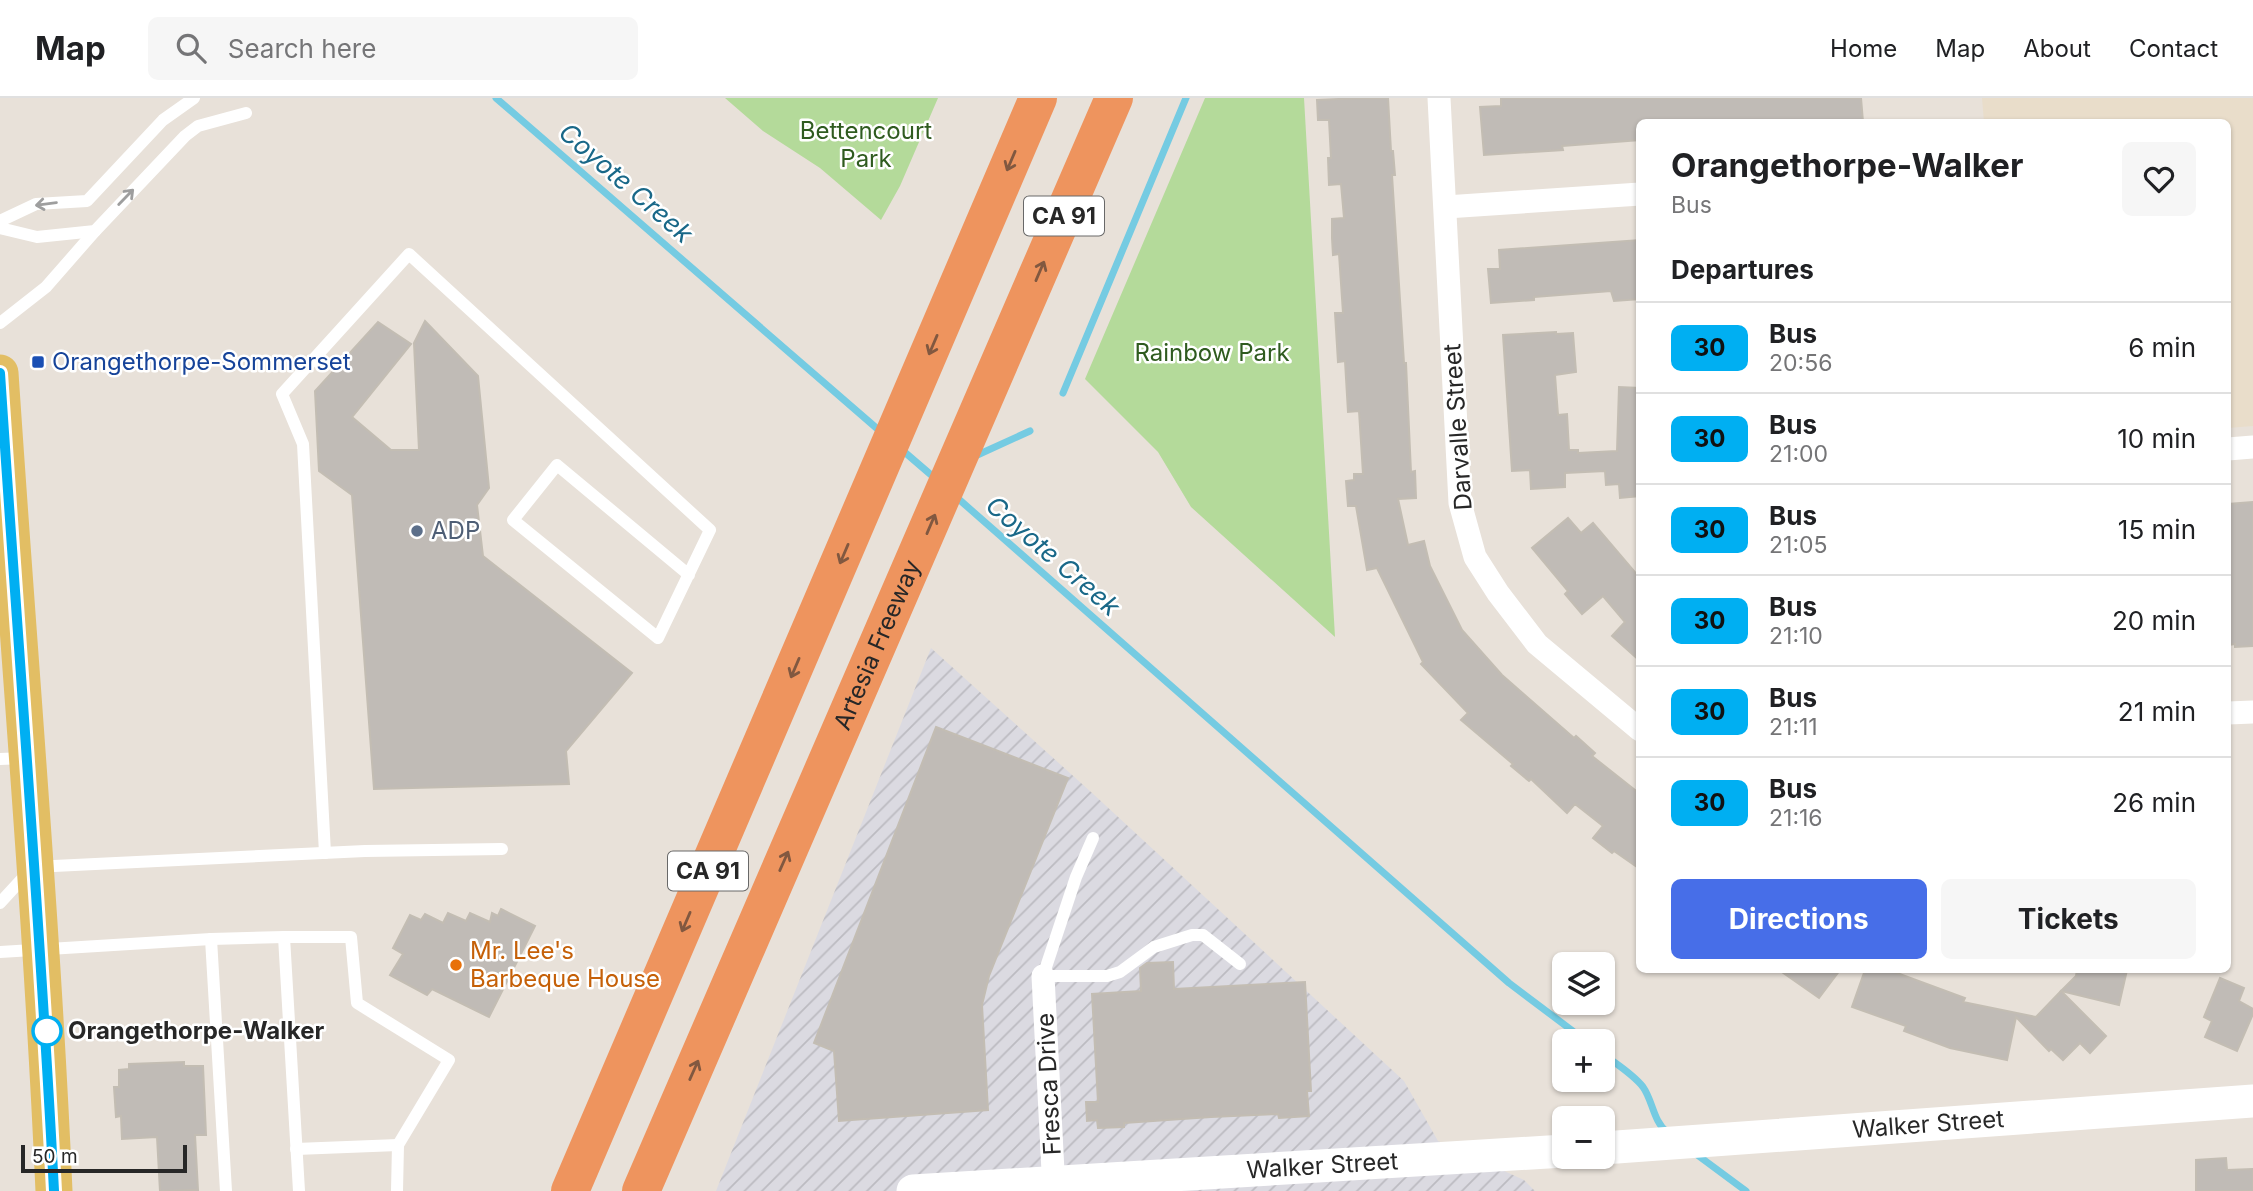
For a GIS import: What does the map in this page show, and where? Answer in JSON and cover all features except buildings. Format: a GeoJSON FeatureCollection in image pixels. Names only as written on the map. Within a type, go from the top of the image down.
{"type":"FeatureCollection","features":[{"type":"Feature","properties":{"kind":"highway","name":"CA 91"},"geometry":{"type":"LineString","coordinates":[[570,1191],[1038,98]]}},
{"type":"Feature","properties":{"kind":"highway","name":"Artesia Freeway"},"geometry":{"type":"LineString","coordinates":[[641,1191],[1114,98]]}},
{"type":"Feature","properties":{"kind":"main road"},"geometry":{"type":"LineString","coordinates":[[0,373],[13,758],[33,867],[41,950],[54,1191]]}},
{"type":"Feature","properties":{"kind":"main road","name":"Walker Street"},"geometry":{"type":"LineString","coordinates":[[1615,1147],[2253,1101]]}},
{"type":"Feature","properties":{"kind":"main road","name":"Walker Street"},"geometry":{"type":"LineString","coordinates":[[913,1191],[1054,1186],[1548,1152]]}},
{"type":"Feature","properties":{"kind":"street","name":"Darvalle Street"},"geometry":{"type":"LineString","coordinates":[[1439,98],[1460,503],[1475,557],[1498,593],[1537,644],[1636,727]]}},
{"type":"Feature","properties":{"kind":"street"},"geometry":{"type":"LineString","coordinates":[[1446,207],[1636,194]]}},
{"type":"Feature","properties":{"kind":"street"},"geometry":{"type":"LineString","coordinates":[[2231,449],[2253,447]]}},
{"type":"Feature","properties":{"kind":"street"},"geometry":{"type":"LineString","coordinates":[[2231,713],[2253,712]]}},
{"type":"Feature","properties":{"kind":"street","name":"Fresca Drive"},"geometry":{"type":"LineString","coordinates":[[1043,976],[1054,1186]]}},
{"type":"Feature","properties":{"kind":"lane"},"geometry":{"type":"LineString","coordinates":[[0,221],[36,204],[87,201],[163,120],[194,98]]}},
{"type":"Feature","properties":{"kind":"lane"},"geometry":{"type":"LineString","coordinates":[[0,323],[46,287],[185,136],[198,126],[246,113]]}},
{"type":"Feature","properties":{"kind":"lane"},"geometry":{"type":"LineString","coordinates":[[0,228],[37,237],[95,231]]}},
{"type":"Feature","properties":{"kind":"lane"},"geometry":{"type":"LineString","coordinates":[[325,853],[303,444],[282,394],[409,254],[710,530],[689,575],[658,638],[513,520],[557,465],[689,575]]}},
{"type":"Feature","properties":{"kind":"lane"},"geometry":{"type":"LineString","coordinates":[[1093,838],[1076,877],[1043,976],[1107,976],[1120,972],[1154,947],[1192,935],[1203,935],[1240,964]]}},
{"type":"Feature","properties":{"kind":"lane"},"geometry":{"type":"LineString","coordinates":[[0,903],[33,867],[325,853],[502,849]]}},
{"type":"Feature","properties":{"kind":"lane"},"geometry":{"type":"LineString","coordinates":[[284,937],[299,1191]]}},
{"type":"Feature","properties":{"kind":"lane"},"geometry":{"type":"LineString","coordinates":[[0,952],[211,939],[351,937],[357,1003],[449,1060],[398,1145],[397,1191]]}},
{"type":"Feature","properties":{"kind":"lane"},"geometry":{"type":"LineString","coordinates":[[211,939],[226,1191]]}},
{"type":"Feature","properties":{"kind":"lane"},"geometry":{"type":"LineString","coordinates":[[296,1149],[398,1145]]}},
{"type":"Feature","properties":{"kind":"shaded area"},"geometry":{"type":"Polygon","coordinates":[[[1982,98],[2253,98],[2253,426],[2231,428],[2231,119],[1984,119],[1982,98]]]}},
{"type":"Feature","properties":{"kind":"shaded area"},"geometry":{"type":"Polygon","coordinates":[[[931,648],[1404,1081],[1438,1141],[1524,1180],[1535,1191],[716,1191],[931,648]]]}},
{"type":"Feature","properties":{"kind":"green space","name":"Bettencourt Park"},"geometry":{"type":"Polygon","coordinates":[[[725,98],[938,98],[900,186],[881,220],[820,168],[763,131],[725,98]]]}},
{"type":"Feature","properties":{"kind":"green space","name":"Rainbow Park"},"geometry":{"type":"Polygon","coordinates":[[[1205,98],[1304,98],[1335,637],[1191,507],[1158,452],[1085,379],[1205,98]]]}},
{"type":"Feature","properties":{"kind":"waterway","name":"Coyote Creek"},"geometry":{"type":"LineString","coordinates":[[496,98],[881,432]]}},
{"type":"Feature","properties":{"kind":"waterway"},"geometry":{"type":"LineString","coordinates":[[1063,393],[1186,98]]}},
{"type":"Feature","properties":{"kind":"waterway"},"geometry":{"type":"LineString","coordinates":[[973,457],[1030,431]]}},
{"type":"Feature","properties":{"kind":"waterway","name":"Coyote Creek"},"geometry":{"type":"LineString","coordinates":[[901,449],[937,480]]}},
{"type":"Feature","properties":{"kind":"waterway","name":"Coyote Creek"},"geometry":{"type":"LineString","coordinates":[[954,495],[1509,983],[1570,1029]]}},
{"type":"Feature","properties":{"kind":"waterway","name":"Coyote Creek"},"geometry":{"type":"LineString","coordinates":[[1615,1063],[1643,1087],[1659,1122],[1667,1132]]}},
{"type":"Feature","properties":{"kind":"waterway","name":"Coyote Creek"},"geometry":{"type":"LineString","coordinates":[[1696,1154],[1746,1191]]}},
{"type":"Feature","properties":{"kind":"bus line","name":"30"},"geometry":{"type":"LineString","coordinates":[[0,373],[33,867],[44,981],[54,1191]]}},
{"type":"Feature","properties":{"kind":"place","name":"Orangethorpe-Sommerset"},"geometry":{"type":"Point","coordinates":[38,362]}},
{"type":"Feature","properties":{"kind":"place","name":"ADP"},"geometry":{"type":"Point","coordinates":[417,531]}},
{"type":"Feature","properties":{"kind":"place","name":"Mr. Lee's Barbeque House"},"geometry":{"type":"Point","coordinates":[456,965]}},
{"type":"Feature","properties":{"kind":"place","name":"Orangethorpe-Walker"},"geometry":{"type":"Point","coordinates":[47,1031]}}]}
